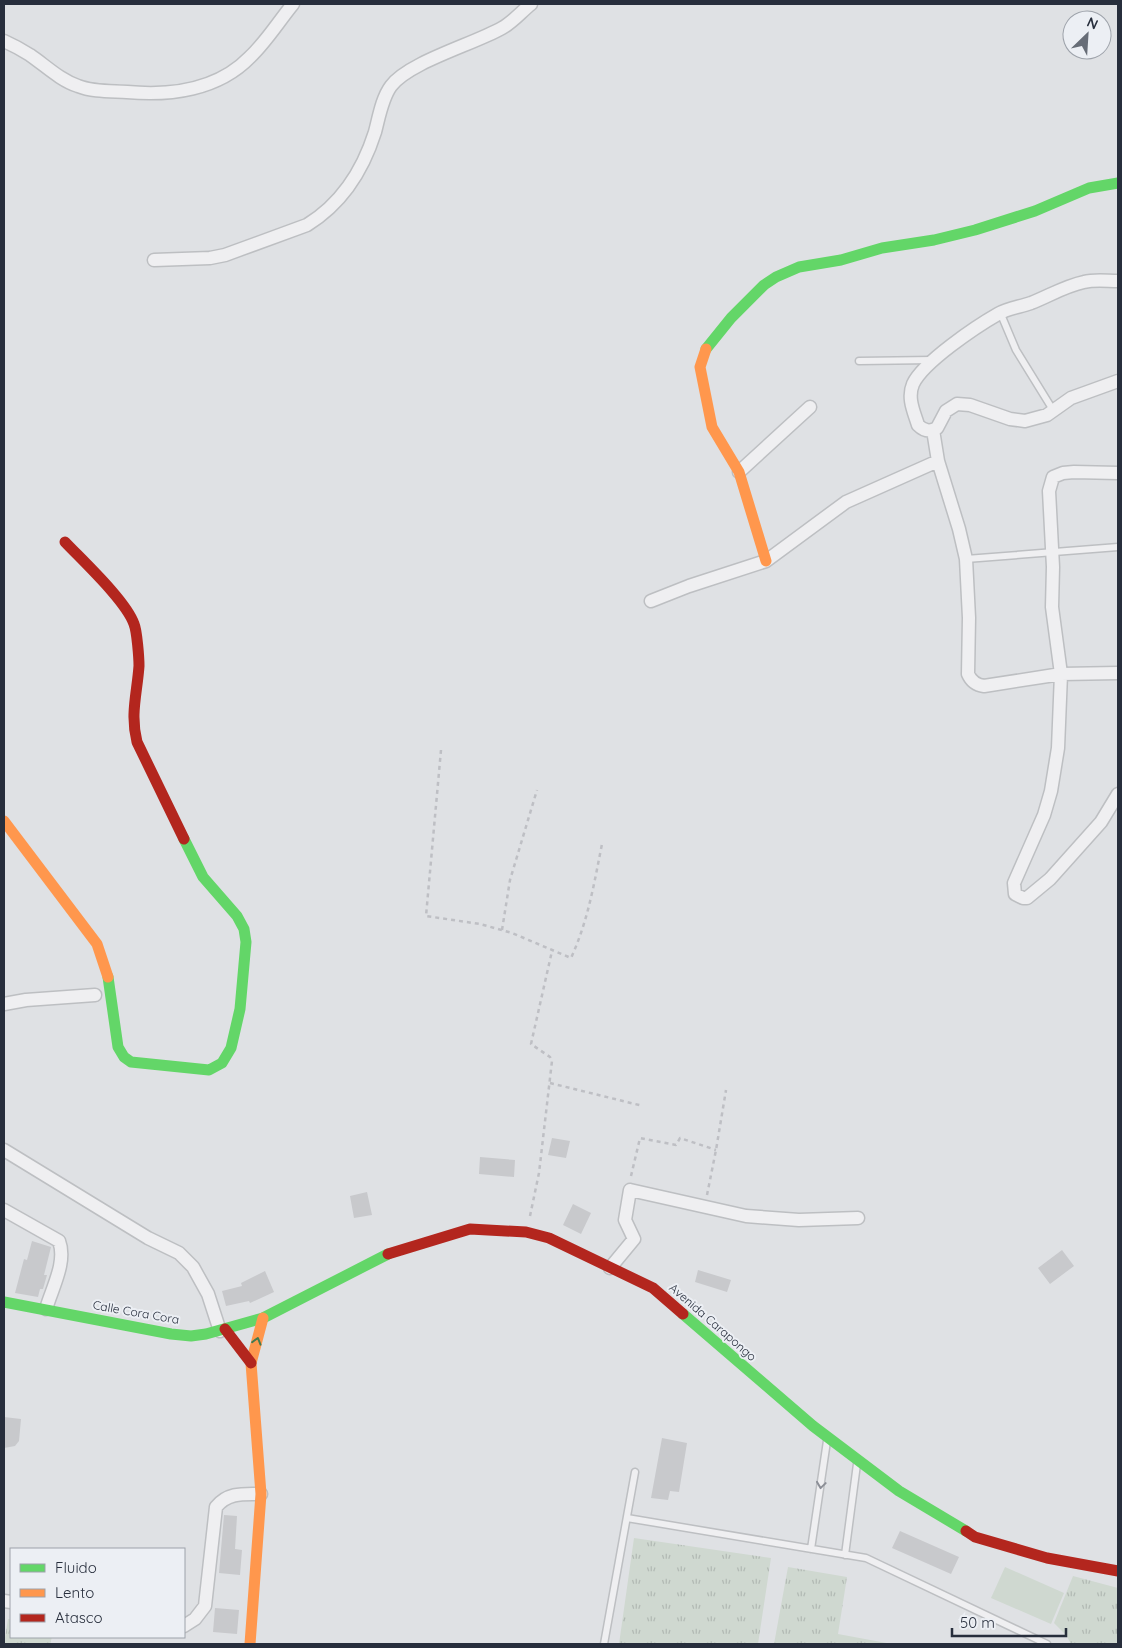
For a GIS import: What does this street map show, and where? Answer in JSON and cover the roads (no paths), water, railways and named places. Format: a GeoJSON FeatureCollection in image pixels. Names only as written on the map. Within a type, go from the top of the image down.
{"type":"FeatureCollection","features":[{"type":"Feature","properties":{"kind":"street"},"geometry":{"type":"LineString","coordinates":[[4,41],[30,55],[63,79],[77,86],[88,89],[149,94],[180,91],[210,83],[241,66],[251,57],[293,4]]}},
{"type":"Feature","properties":{"kind":"street"},"geometry":{"type":"LineString","coordinates":[[154,260],[210,258],[225,255],[289,232],[316,219],[333,206],[352,182],[369,151],[386,96],[392,85],[422,65],[502,28],[531,4]]}},
{"type":"Feature","properties":{"kind":"street"},"geometry":{"type":"LineString","coordinates":[[766,561],[740,472],[712,427],[700,368],[704,352],[712,340],[764,285],[776,277],[799,267],[840,260],[882,248],[934,240],[975,230],[1035,211],[1089,188],[1118,183]]}},
{"type":"Feature","properties":{"kind":"street"},"geometry":{"type":"LineString","coordinates":[[1118,281],[1086,281],[1059,289],[1029,303],[1000,312],[934,360],[916,378],[911,390],[911,396],[918,425],[925,430],[933,430],[940,425],[946,411],[957,404],[970,405],[1010,419],[1026,421],[1041,418],[1070,398],[1118,381]]}},
{"type":"Feature","properties":{"kind":"street"},"geometry":{"type":"LineString","coordinates":[[740,472],[810,407]]}},
{"type":"Feature","properties":{"kind":"street"},"geometry":{"type":"LineString","coordinates":[[933,430],[938,461],[959,529],[966,559],[968,674],[970,678],[976,684],[984,686],[1061,674],[1118,673]]}},
{"type":"Feature","properties":{"kind":"street"},"geometry":{"type":"LineString","coordinates":[[651,601],[689,586],[766,561],[846,502],[938,461]]}},
{"type":"Feature","properties":{"kind":"street"},"geometry":{"type":"LineString","coordinates":[[1118,473],[1063,473],[1053,477],[1048,491],[1052,551],[1052,607],[1061,674],[1058,748],[1053,783],[1044,815],[1014,883],[1015,894],[1028,898],[1050,879],[1070,859],[1101,822],[1118,794]]}},
{"type":"Feature","properties":{"kind":"street"},"geometry":{"type":"LineString","coordinates":[[4,821],[97,944],[108,974],[118,1047],[124,1057],[131,1062],[208,1070],[222,1063],[231,1048],[240,1009],[246,942],[244,928],[237,916],[203,877],[138,742],[133,726],[133,710],[139,664],[134,624],[118,600],[65,542]]}},
{"type":"Feature","properties":{"kind":"street"},"geometry":{"type":"LineString","coordinates":[[4,1004],[26,1000],[95,995]]}},
{"type":"Feature","properties":{"kind":"street"},"geometry":{"type":"LineString","coordinates":[[4,1150],[148,1238],[179,1253],[193,1267],[208,1294],[223,1330],[251,1363]]}},
{"type":"Feature","properties":{"kind":"street"},"geometry":{"type":"LineString","coordinates":[[610,1268],[634,1238],[625,1220],[630,1190],[746,1216],[799,1220],[858,1218]]}},
{"type":"Feature","properties":{"kind":"street"},"geometry":{"type":"LineString","coordinates":[[4,1210],[59,1241],[62,1260],[46,1309]]}},
{"type":"Feature","properties":{"kind":"street","name":"Avenida Carapongo"},"geometry":{"type":"LineString","coordinates":[[263,1318],[392,1252],[470,1229],[526,1232],[549,1238],[653,1288],[828,1437],[899,1491],[975,1537],[1047,1558],[1118,1571]]}},
{"type":"Feature","properties":{"kind":"street","name":"Calle Cora Cora"},"geometry":{"type":"LineString","coordinates":[[4,1302],[171,1334],[191,1336],[223,1330],[263,1318]]}},
{"type":"Feature","properties":{"kind":"street"},"geometry":{"type":"LineString","coordinates":[[250,1644],[261,1494],[251,1363],[263,1318]]}},
{"type":"Feature","properties":{"kind":"street"},"geometry":{"type":"LineString","coordinates":[[185,1625],[195,1619],[205,1606],[216,1506],[222,1500],[232,1495],[261,1494]]}},
{"type":"Feature","properties":{"kind":"lane"},"geometry":{"type":"LineString","coordinates":[[1000,312],[1016,350],[1053,410]]}},
{"type":"Feature","properties":{"kind":"lane"},"geometry":{"type":"LineString","coordinates":[[859,362],[934,360]]}},
{"type":"Feature","properties":{"kind":"lane"},"geometry":{"type":"LineString","coordinates":[[966,559],[1118,547]]}},
{"type":"Feature","properties":{"kind":"lane"},"geometry":{"type":"LineString","coordinates":[[811,1549],[828,1437]]}},
{"type":"Feature","properties":{"kind":"lane"},"geometry":{"type":"LineString","coordinates":[[845,1555],[858,1459]]}},
{"type":"Feature","properties":{"kind":"lane"},"geometry":{"type":"LineString","coordinates":[[604,1644],[636,1472]]}},
{"type":"Feature","properties":{"kind":"lane"},"geometry":{"type":"LineString","coordinates":[[627,1518],[866,1558],[1047,1644]]}}]}
